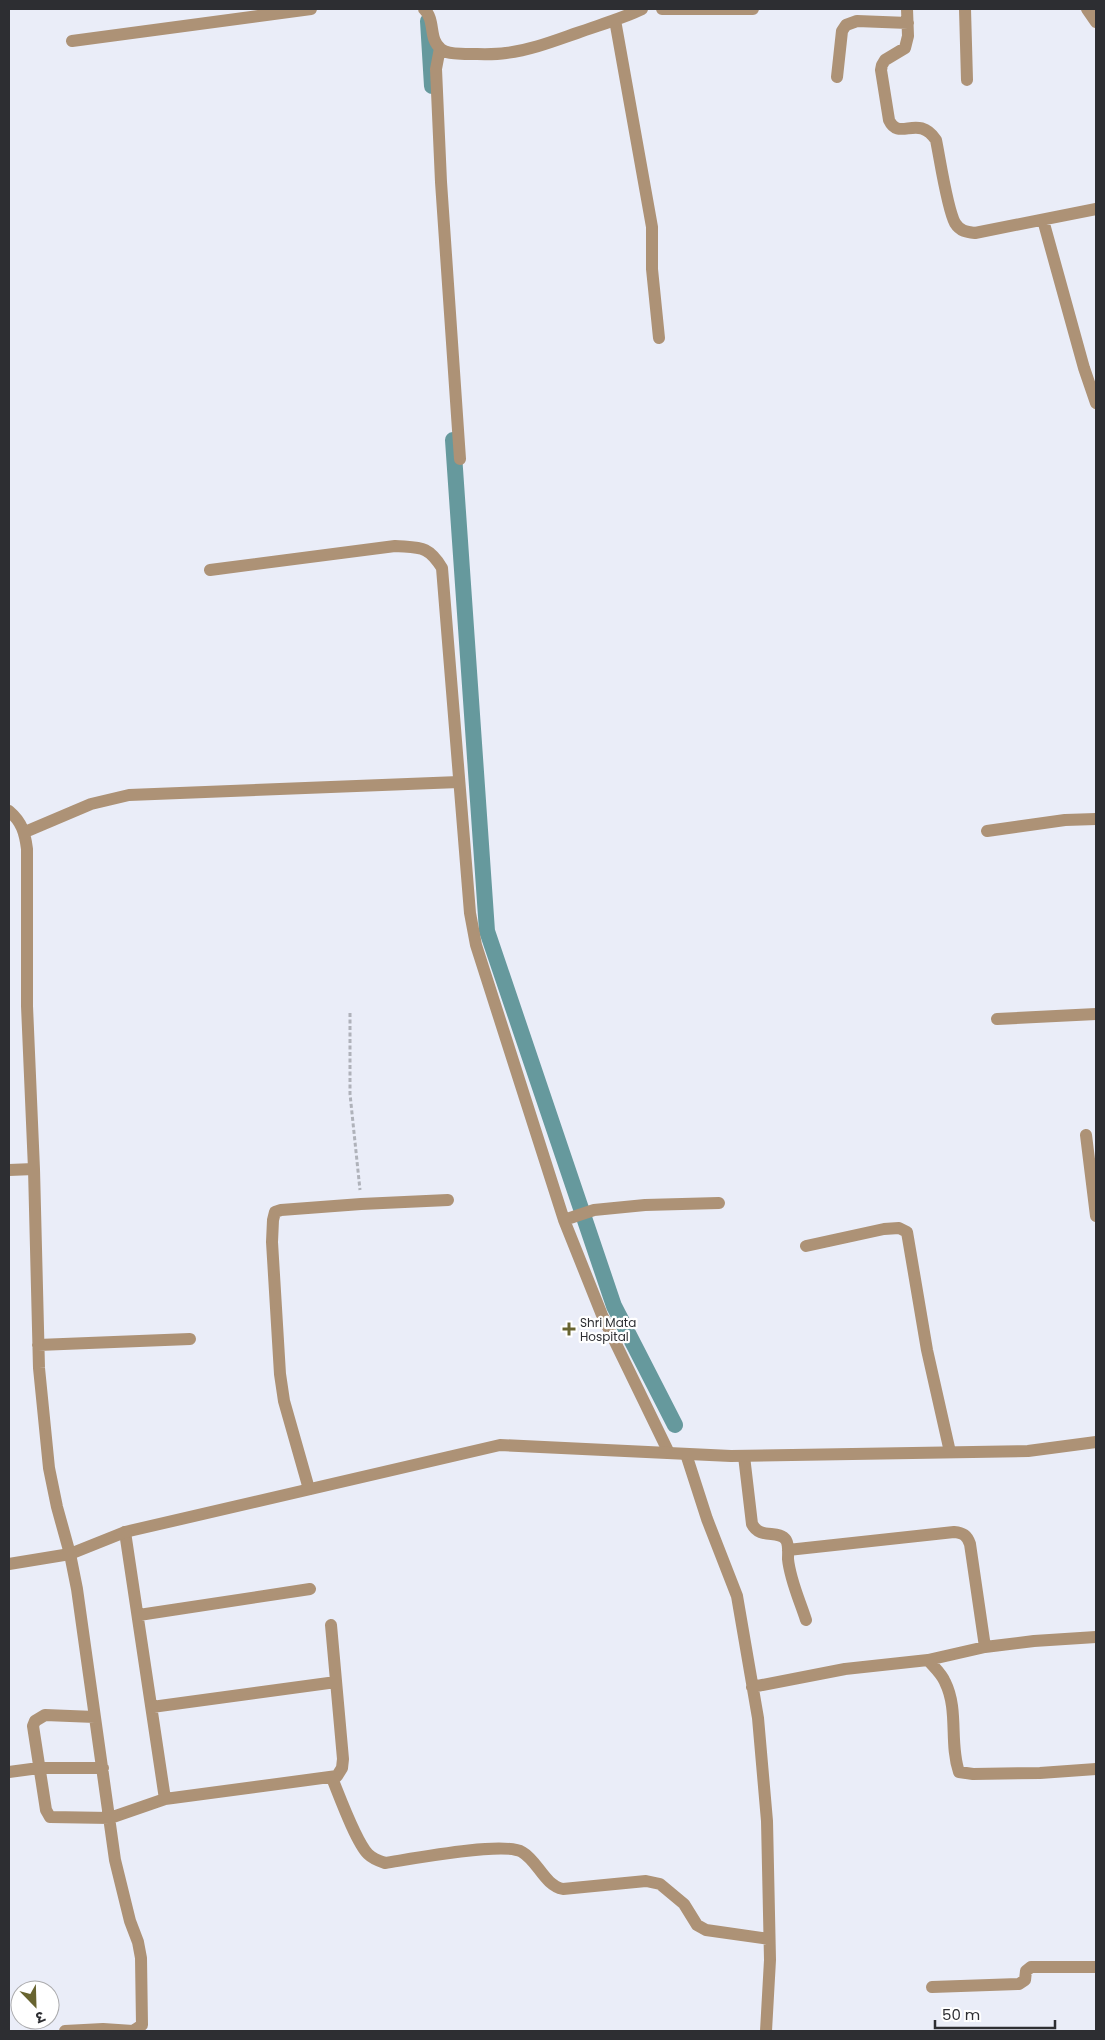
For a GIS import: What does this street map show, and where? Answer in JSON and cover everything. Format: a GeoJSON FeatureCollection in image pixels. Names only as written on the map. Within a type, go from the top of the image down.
{"type":"FeatureCollection","features":[{"type":"Feature","properties":{"kind":"street"},"geometry":{"type":"LineString","coordinates":[[72,41],[311,9]]}},
{"type":"Feature","properties":{"kind":"street"},"geometry":{"type":"LineString","coordinates":[[427,11],[434,38],[445,52],[457,54],[505,54],[541,45],[642,9]]}},
{"type":"Feature","properties":{"kind":"street"},"geometry":{"type":"LineString","coordinates":[[662,9],[753,9]]}},
{"type":"Feature","properties":{"kind":"street"},"geometry":{"type":"LineString","coordinates":[[907,9],[908,36],[905,48],[885,60],[880,70],[889,120],[892,127],[898,129],[925,128],[936,140],[955,222],[962,231],[975,234],[1096,209]]}},
{"type":"Feature","properties":{"kind":"street"},"geometry":{"type":"LineString","coordinates":[[965,9],[967,80]]}},
{"type":"Feature","properties":{"kind":"street"},"geometry":{"type":"LineString","coordinates":[[1087,9],[1096,22]]}},
{"type":"Feature","properties":{"kind":"street"},"geometry":{"type":"LineString","coordinates":[[615,20],[652,227],[652,276],[659,338]]}},
{"type":"Feature","properties":{"kind":"street"},"geometry":{"type":"LineString","coordinates":[[837,77],[842,31],[846,25],[858,21],[908,23]]}},
{"type":"Feature","properties":{"kind":"street"},"geometry":{"type":"LineString","coordinates":[[440,48],[436,69],[441,182],[460,459]]}},
{"type":"Feature","properties":{"kind":"street"},"geometry":{"type":"LineString","coordinates":[[1043,220],[1084,368],[1096,403]]}},
{"type":"Feature","properties":{"kind":"street"},"geometry":{"type":"LineString","coordinates":[[210,570],[395,546],[420,548],[434,555],[442,568],[470,913],[476,945],[566,1219],[602,1315],[669,1453]]}},
{"type":"Feature","properties":{"kind":"street"},"geometry":{"type":"LineString","coordinates":[[25,832],[91,804],[129,795],[459,782]]}},
{"type":"Feature","properties":{"kind":"street"},"geometry":{"type":"LineString","coordinates":[[9,811],[18,818],[25,832],[27,849],[27,1006],[34,1169],[38,1345],[49,1468],[77,1589],[115,1860],[141,1958],[142,2025],[133,2031],[103,2029],[65,2031]]}},
{"type":"Feature","properties":{"kind":"street"},"geometry":{"type":"LineString","coordinates":[[987,831],[1065,820],[1096,820]]}},
{"type":"Feature","properties":{"kind":"street"},"geometry":{"type":"LineString","coordinates":[[998,1019],[1096,1014]]}},
{"type":"Feature","properties":{"kind":"street"},"geometry":{"type":"LineString","coordinates":[[1086,1136],[1096,1216]]}},
{"type":"Feature","properties":{"kind":"street"},"geometry":{"type":"LineString","coordinates":[[9,1170],[34,1169]]}},
{"type":"Feature","properties":{"kind":"street"},"geometry":{"type":"LineString","coordinates":[[309,1489],[284,1401],[280,1374],[272,1242],[275,1212],[361,1204],[448,1200]]}},
{"type":"Feature","properties":{"kind":"street"},"geometry":{"type":"LineString","coordinates":[[566,1219],[585,1212],[645,1205],[718,1203]]}},
{"type":"Feature","properties":{"kind":"street"},"geometry":{"type":"LineString","coordinates":[[806,1246],[884,1229],[899,1228],[906,1232],[927,1350],[950,1452]]}},
{"type":"Feature","properties":{"kind":"street"},"geometry":{"type":"LineString","coordinates":[[38,1345],[190,1339]]}},
{"type":"Feature","properties":{"kind":"street"},"geometry":{"type":"LineString","coordinates":[[9,1564],[70,1554],[125,1532],[500,1445],[744,1456],[1028,1450],[1096,1442]]}},
{"type":"Feature","properties":{"kind":"street"},"geometry":{"type":"LineString","coordinates":[[686,1454],[706,1519],[737,1596],[758,1718],[767,1821],[769,1939],[766,2031]]}},
{"type":"Feature","properties":{"kind":"street"},"geometry":{"type":"LineString","coordinates":[[744,1456],[752,1524],[754,1529],[760,1533],[782,1537],[786,1541],[790,1570],[806,1620]]}},
{"type":"Feature","properties":{"kind":"street"},"geometry":{"type":"LineString","coordinates":[[125,1532],[165,1798]]}},
{"type":"Feature","properties":{"kind":"street"},"geometry":{"type":"LineString","coordinates":[[788,1550],[954,1532],[962,1533],[967,1537],[970,1544],[985,1647]]}},
{"type":"Feature","properties":{"kind":"street"},"geometry":{"type":"LineString","coordinates":[[138,1615],[310,1589]]}},
{"type":"Feature","properties":{"kind":"street"},"geometry":{"type":"LineString","coordinates":[[94,1717],[45,1715],[35,1721],[33,1726],[39,1768],[46,1810],[50,1817],[110,1818],[165,1798],[292,1781],[332,1778],[340,1774],[343,1760],[331,1625]]}},
{"type":"Feature","properties":{"kind":"street"},"geometry":{"type":"LineString","coordinates":[[752,1687],[845,1669],[928,1660],[985,1647],[1034,1641],[1096,1637]]}},
{"type":"Feature","properties":{"kind":"street"},"geometry":{"type":"LineString","coordinates":[[928,1660],[944,1679],[950,1691],[959,1772],[973,1774],[1040,1773],[1096,1769]]}},
{"type":"Feature","properties":{"kind":"street"},"geometry":{"type":"LineString","coordinates":[[152,1707],[336,1682]]}},
{"type":"Feature","properties":{"kind":"street"},"geometry":{"type":"LineString","coordinates":[[9,1772],[39,1768],[103,1768]]}},
{"type":"Feature","properties":{"kind":"street"},"geometry":{"type":"LineString","coordinates":[[332,1778],[360,1843],[368,1854],[385,1863],[490,1849],[513,1848],[527,1856],[556,1888],[564,1889],[646,1881],[660,1884],[684,1904],[697,1925],[706,1930],[769,1939]]}},
{"type":"Feature","properties":{"kind":"street"},"geometry":{"type":"LineString","coordinates":[[932,1987],[1019,1984],[1025,1980],[1026,1971],[1031,1967],[1096,1967]]}},
{"type":"Feature","properties":{"kind":"path"},"geometry":{"type":"LineString","coordinates":[[350,1013],[350,1094],[361,1204]]}},
{"type":"Feature","properties":{"kind":"waterway"},"geometry":{"type":"LineString","coordinates":[[428,21],[432,86]]}},
{"type":"Feature","properties":{"kind":"waterway"},"geometry":{"type":"LineString","coordinates":[[453,440],[487,931],[614,1306],[675,1425]]}},
{"type":"Feature","properties":{"kind":"place","name":"Shri Mata Hospital"},"geometry":{"type":"Point","coordinates":[569,1329]}}]}
